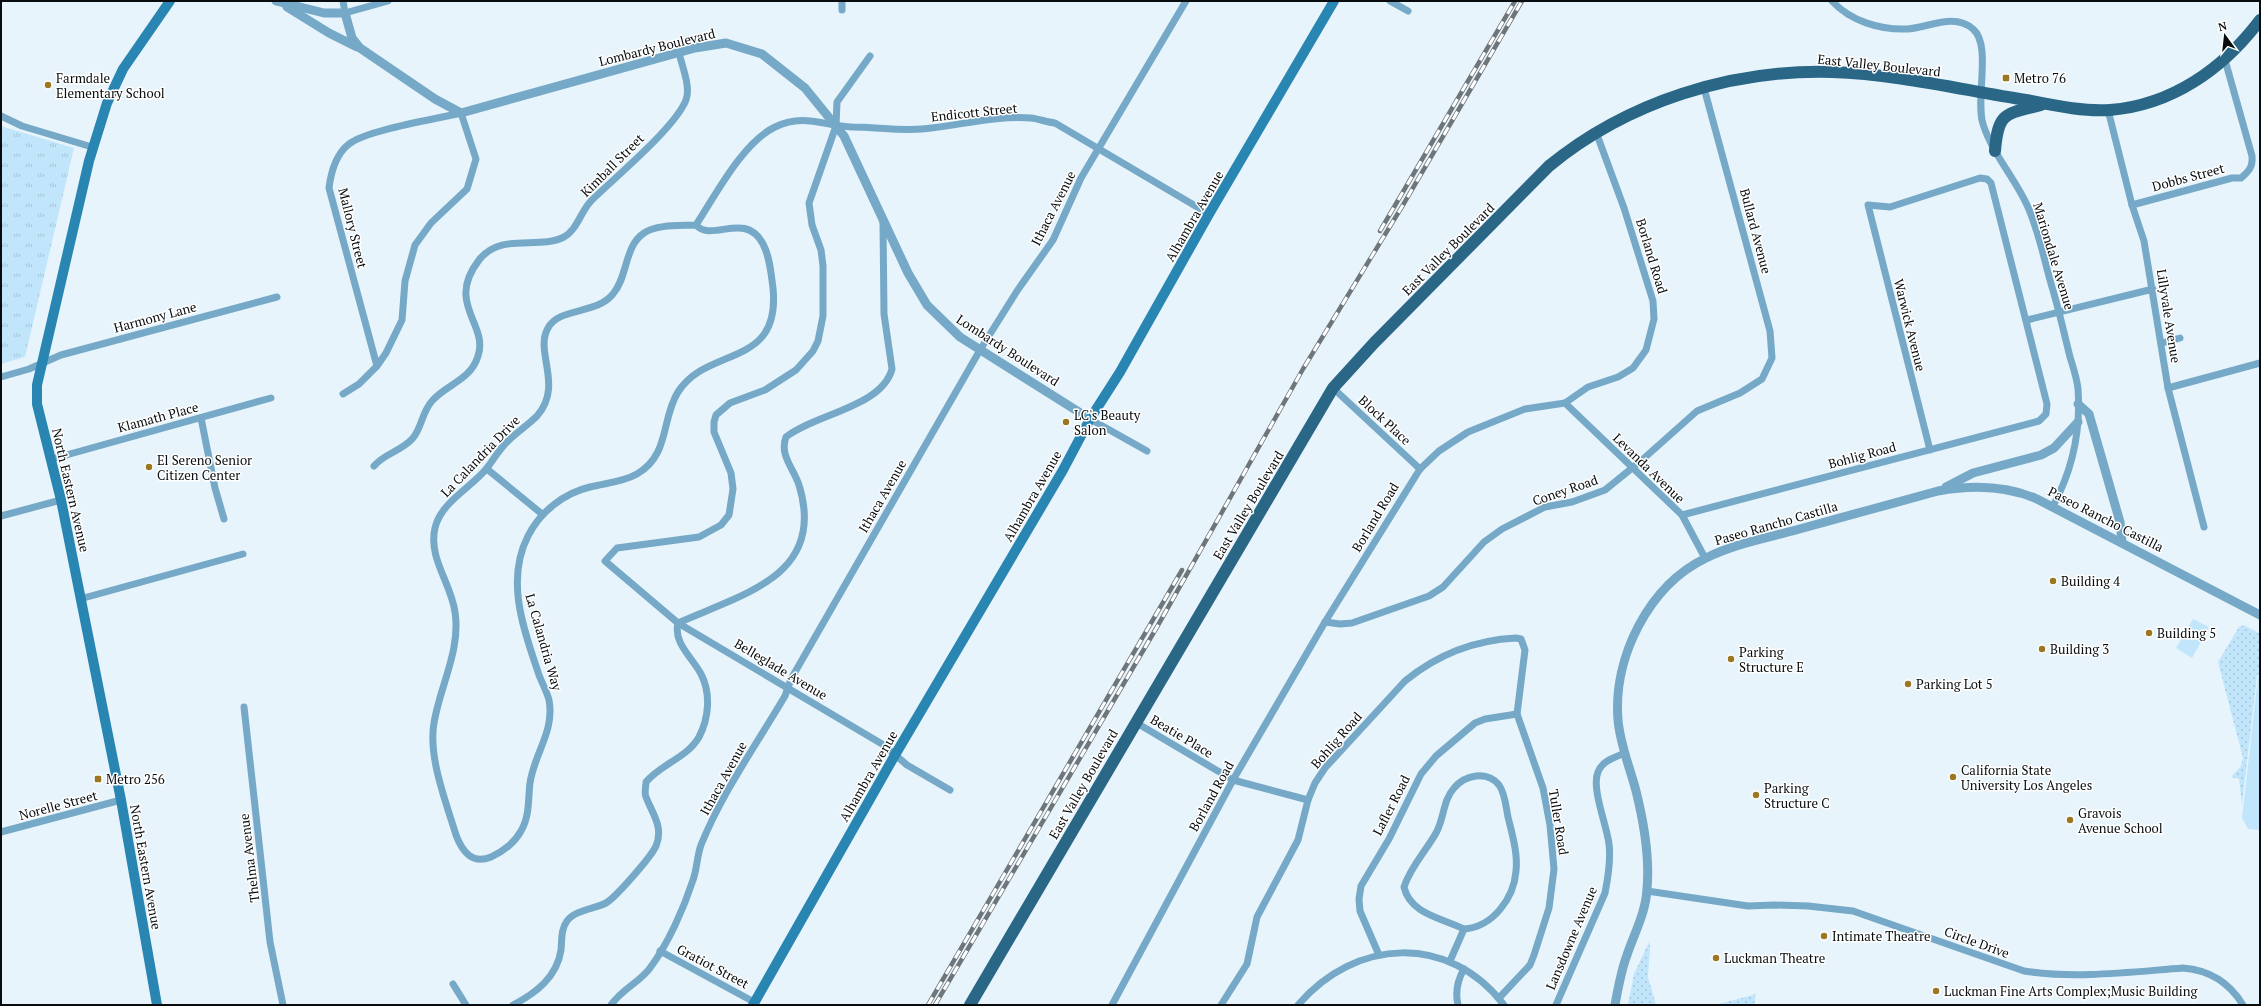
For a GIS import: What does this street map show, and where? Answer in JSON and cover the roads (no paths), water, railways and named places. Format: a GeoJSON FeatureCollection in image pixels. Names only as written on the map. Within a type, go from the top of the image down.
{"type":"FeatureCollection","features":[{"type":"Feature","properties":{"kind":"main road","name":"North Eastern Avenue"},"geometry":{"type":"LineString","coordinates":[[158,1005],[121,800],[61,500],[52,459],[37,404],[37,385],[40,364],[92,147],[107,103],[122,69],[170,1]]}},
{"type":"Feature","properties":{"kind":"main road","name":"Alhambra Avenue"},"geometry":{"type":"LineString","coordinates":[[754,1004],[895,755],[1063,470],[1090,419],[1120,372],[1209,214],[1251,146],[1334,1]]}},
{"type":"Feature","properties":{"kind":"main road","name":"East Valley Boulevard"},"geometry":{"type":"LineString","coordinates":[[970,1005],[1135,722],[1333,388],[1374,343],[1549,166],[1596,132],[1657,103],[1704,88],[1781,74],[1824,72],[1913,81],[2047,104],[2108,110],[2134,107],[2168,96],[2200,79],[2225,60],[2260,20]]}},
{"type":"Feature","properties":{"kind":"main road"},"geometry":{"type":"LineString","coordinates":[[1995,151],[1999,123],[2006,116],[2047,104]]}},
{"type":"Feature","properties":{"kind":"street"},"geometry":{"type":"LineString","coordinates":[[278,1],[324,13],[345,13],[388,1]]}},
{"type":"Feature","properties":{"kind":"street"},"geometry":{"type":"LineString","coordinates":[[278,1],[329,33],[360,48],[435,99],[462,113],[476,159],[467,189],[431,223],[415,245],[405,281],[402,320],[396,335],[377,366],[359,384],[343,394]]}},
{"type":"Feature","properties":{"kind":"street"},"geometry":{"type":"LineString","coordinates":[[343,1],[352,38],[360,48]]}},
{"type":"Feature","properties":{"kind":"street"},"geometry":{"type":"LineString","coordinates":[[842,1],[842,10]]}},
{"type":"Feature","properties":{"kind":"street","name":"Ithaca Avenue"},"geometry":{"type":"LineString","coordinates":[[611,1005],[619,994],[650,968],[660,951],[685,903],[695,873],[700,847],[716,811],[980,350],[1017,291],[1053,240],[1081,178],[1186,1]]}},
{"type":"Feature","properties":{"kind":"street"},"geometry":{"type":"LineString","coordinates":[[1390,1],[1408,11]]}},
{"type":"Feature","properties":{"kind":"street","name":"Mariondale Avenue"},"geometry":{"type":"LineString","coordinates":[[1832,1],[1862,21],[1886,28],[1908,29],[1951,21],[1966,23],[1980,38],[1983,51],[1979,93],[1982,123],[1995,151],[2012,176],[2027,206],[2059,312],[2078,388],[2076,447],[2070,469],[2053,506]]}},
{"type":"Feature","properties":{"kind":"street","name":"Lombardy Boulevard"},"geometry":{"type":"LineString","coordinates":[[462,113],[695,48],[726,43],[762,54],[805,88],[844,136],[908,273],[927,305],[947,326],[980,350],[1090,419],[1147,451]]}},
{"type":"Feature","properties":{"kind":"street","name":"Kimball Street"},"geometry":{"type":"LineString","coordinates":[[374,466],[388,453],[405,446],[413,438],[431,401],[444,390],[462,380],[473,368],[479,355],[479,341],[467,307],[466,291],[469,274],[480,258],[495,247],[517,242],[553,241],[565,236],[588,204],[661,133],[678,113],[687,99],[687,86],[678,53]]}},
{"type":"Feature","properties":{"kind":"street"},"geometry":{"type":"LineString","coordinates":[[696,225],[735,164],[775,127],[794,121],[813,119],[836,126],[837,102],[870,56]]}},
{"type":"Feature","properties":{"kind":"street","name":"Dobbs Street"},"geometry":{"type":"LineString","coordinates":[[2132,205],[2232,178],[2241,178],[2249,171],[2253,164],[2252,156],[2225,60]]}},
{"type":"Feature","properties":{"kind":"street","name":"Bullard Avenue"},"geometry":{"type":"LineString","coordinates":[[1704,88],[1770,331],[1772,358],[1762,379]]}},
{"type":"Feature","properties":{"kind":"street","name":"Lillyvale Avenue"},"geometry":{"type":"LineString","coordinates":[[2108,110],[2132,205],[2144,241],[2162,343],[2168,388],[2204,527]]}},
{"type":"Feature","properties":{"kind":"street","name":"Mallory Street"},"geometry":{"type":"LineString","coordinates":[[377,366],[330,188],[331,173],[341,151],[358,139],[462,113]]}},
{"type":"Feature","properties":{"kind":"street"},"geometry":{"type":"LineString","coordinates":[[1,116],[22,126],[92,147]]}},
{"type":"Feature","properties":{"kind":"street","name":"Endicott Street"},"geometry":{"type":"LineString","coordinates":[[836,126],[921,129],[1005,118],[1031,118],[1055,123],[1098,150],[1209,214]]}},
{"type":"Feature","properties":{"kind":"street","name":"Belleglade Avenue"},"geometry":{"type":"LineString","coordinates":[[836,126],[809,203],[812,225],[821,250],[823,266],[823,316],[818,341],[806,361],[792,374],[765,390],[730,403],[716,415],[714,432],[731,473],[733,489],[729,515],[721,525],[699,537],[617,548],[605,561],[678,622],[882,744],[907,765],[950,790]]}},
{"type":"Feature","properties":{"kind":"street","name":"Borland Road"},"geometry":{"type":"LineString","coordinates":[[1112,1005],[1233,780],[1325,622],[1420,469],[1440,451],[1468,432],[1525,410],[1565,403],[1588,387],[1618,378],[1633,368],[1646,350],[1654,319],[1654,301],[1624,208],[1596,132]]}},
{"type":"Feature","properties":{"kind":"street","name":"Warwick Avenue"},"geometry":{"type":"LineString","coordinates":[[1930,450],[1868,205],[1890,207],[1980,178],[1987,179],[1991,183],[2027,320]]}},
{"type":"Feature","properties":{"kind":"street"},"geometry":{"type":"LineString","coordinates":[[513,1005],[529,997],[544,985],[552,972],[560,952],[562,932],[568,920],[578,913],[607,902],[645,862],[656,845],[658,830],[655,813],[645,796],[646,782],[655,772],[690,749],[699,737],[708,714],[708,696],[702,675],[678,638],[676,630],[678,622],[770,581],[789,564],[801,541],[804,518],[799,484],[784,450],[786,437],[798,428],[875,394],[890,377],[892,369],[884,314],[884,219]]}},
{"type":"Feature","properties":{"kind":"street","name":"La Calandria Drive"},"geometry":{"type":"LineString","coordinates":[[471,859],[461,848],[456,835],[434,751],[433,725],[456,632],[455,611],[433,544],[436,526],[448,505],[487,469],[506,442],[537,415],[546,400],[549,369],[544,339],[548,328],[555,320],[566,314],[589,310],[603,303],[613,294],[622,281],[630,250],[643,234],[663,227],[696,225]]}},
{"type":"Feature","properties":{"kind":"street","name":"La Calandria Way"},"geometry":{"type":"LineString","coordinates":[[471,859],[483,860],[497,855],[512,843],[522,830],[529,807],[530,783],[534,766],[548,730],[550,716],[548,700],[520,610],[516,587],[518,561],[528,536],[542,514],[570,494],[587,487],[616,482],[638,473],[653,460],[663,442],[671,408],[679,391],[690,378],[704,369],[749,348],[762,337],[771,321],[774,302],[771,270],[763,245],[756,235],[744,228],[729,227],[709,232],[701,230],[696,225]]}},
{"type":"Feature","properties":{"kind":"street"},"geometry":{"type":"LineString","coordinates":[[2027,320],[2152,289]]}},
{"type":"Feature","properties":{"kind":"street","name":"Harmony Lane"},"geometry":{"type":"LineString","coordinates":[[1,377],[62,355],[277,297]]}},
{"type":"Feature","properties":{"kind":"street","name":"Bohlig Road"},"geometry":{"type":"LineString","coordinates":[[1682,515],[2039,421],[2046,414],[2047,404],[2027,320]]}},
{"type":"Feature","properties":{"kind":"street"},"geometry":{"type":"LineString","coordinates":[[2162,343],[2180,338]]}},
{"type":"Feature","properties":{"kind":"street"},"geometry":{"type":"LineString","coordinates":[[2168,388],[2260,363]]}},
{"type":"Feature","properties":{"kind":"street","name":"Coney Road"},"geometry":{"type":"LineString","coordinates":[[1325,622],[1340,624],[1352,623],[1429,596],[1443,587],[1484,542],[1502,529],[1545,508],[1572,502],[1605,490],[1632,469],[1697,411],[1740,393],[1762,379]]}},
{"type":"Feature","properties":{"kind":"street","name":"Block Place"},"geometry":{"type":"LineString","coordinates":[[1333,388],[1420,469]]}},
{"type":"Feature","properties":{"kind":"street","name":"Klamath Place"},"geometry":{"type":"LineString","coordinates":[[52,459],[271,398]]}},
{"type":"Feature","properties":{"kind":"street","name":"Levanda Avenue"},"geometry":{"type":"LineString","coordinates":[[1565,403],[1632,469],[1682,515],[1706,558]]}},
{"type":"Feature","properties":{"kind":"street"},"geometry":{"type":"LineString","coordinates":[[2078,404],[2089,414],[2120,522],[2122,542]]}},
{"type":"Feature","properties":{"kind":"street"},"geometry":{"type":"LineString","coordinates":[[201,418],[215,488],[224,519]]}},
{"type":"Feature","properties":{"kind":"street"},"geometry":{"type":"LineString","coordinates":[[1938,491],[1973,473],[2041,455],[2054,448],[2078,422]]}},
{"type":"Feature","properties":{"kind":"street"},"geometry":{"type":"LineString","coordinates":[[487,469],[542,514]]}},
{"type":"Feature","properties":{"kind":"street","name":"Paseo Rancho Castilla"},"geometry":{"type":"LineString","coordinates":[[1615,1005],[1622,971],[1639,926],[1647,891],[1646,844],[1641,813],[1619,727],[1618,704],[1621,675],[1630,642],[1639,625],[1659,596],[1674,581],[1706,558],[1742,545],[1938,491],[1963,487],[2002,488],[2035,498],[2053,506],[2260,615]]}},
{"type":"Feature","properties":{"kind":"street"},"geometry":{"type":"LineString","coordinates":[[1,516],[61,500]]}},
{"type":"Feature","properties":{"kind":"street"},"geometry":{"type":"LineString","coordinates":[[80,599],[243,554]]}},
{"type":"Feature","properties":{"kind":"street","name":"Bohlig Road"},"geometry":{"type":"LineString","coordinates":[[1221,1005],[1247,964],[1257,917],[1298,840],[1308,800],[1315,782],[1325,768],[1405,681],[1416,672],[1459,649],[1482,641],[1516,638],[1521,639]]}},
{"type":"Feature","properties":{"kind":"street","name":"Tuller Road"},"geometry":{"type":"LineString","coordinates":[[1499,998],[1530,965],[1549,908],[1554,869],[1550,825],[1543,788],[1516,714],[1525,650],[1521,639]]}},
{"type":"Feature","properties":{"kind":"street","name":"Thelma Avenue"},"geometry":{"type":"LineString","coordinates":[[244,707],[270,942],[282,1005]]}},
{"type":"Feature","properties":{"kind":"street","name":"Lafler Road"},"geometry":{"type":"LineString","coordinates":[[1379,955],[1360,911],[1359,899],[1361,886],[1389,838],[1421,774],[1436,756],[1475,723],[1485,719],[1516,714]]}},
{"type":"Feature","properties":{"kind":"street","name":"Beatie Place"},"geometry":{"type":"LineString","coordinates":[[1135,722],[1233,780],[1308,800]]}},
{"type":"Feature","properties":{"kind":"street","name":"Lansdowne Avenue"},"geometry":{"type":"LineString","coordinates":[[1556,1005],[1605,893],[1608,880],[1609,846],[1596,776],[1602,765],[1625,753]]}},
{"type":"Feature","properties":{"kind":"street"},"geometry":{"type":"LineString","coordinates":[[1481,775],[1490,778],[1502,791],[1514,842],[1516,871],[1511,892],[1495,915],[1481,925],[1464,929],[1415,907],[1406,895],[1404,887],[1426,846],[1437,832],[1447,798],[1453,788],[1471,776],[1481,775]]}},
{"type":"Feature","properties":{"kind":"street","name":"Norelle Street"},"geometry":{"type":"LineString","coordinates":[[1,832],[121,800]]}},
{"type":"Feature","properties":{"kind":"street","name":"Circle Drive"},"geometry":{"type":"LineString","coordinates":[[1647,891],[1748,906],[1808,906],[1853,911],[2020,969],[2040,974],[2078,975],[2183,968],[2196,969],[2219,979],[2230,988],[2243,1005]]}},
{"type":"Feature","properties":{"kind":"street"},"geometry":{"type":"LineString","coordinates":[[1450,961],[1464,929]]}},
{"type":"Feature","properties":{"kind":"street","name":"Gratiot Street"},"geometry":{"type":"LineString","coordinates":[[660,951],[754,1004]]}},
{"type":"Feature","properties":{"kind":"street"},"geometry":{"type":"LineString","coordinates":[[1298,1005],[1322,982],[1342,969],[1379,955],[1410,953],[1450,961],[1464,969],[1499,998],[1504,1005]]}},
{"type":"Feature","properties":{"kind":"street"},"geometry":{"type":"LineString","coordinates":[[1458,1005],[1456,991],[1459,979],[1464,969]]}},
{"type":"Feature","properties":{"kind":"street"},"geometry":{"type":"LineString","coordinates":[[453,984],[462,1003],[466,1005]]}},
{"type":"Feature","properties":{"kind":"railway"},"geometry":{"type":"LineString","coordinates":[[1380,231],[1515,1]]}},
{"type":"Feature","properties":{"kind":"railway"},"geometry":{"type":"LineString","coordinates":[[935,1005],[1157,627],[1303,369],[1403,205],[1522,1]]}},
{"type":"Feature","properties":{"kind":"railway"},"geometry":{"type":"LineString","coordinates":[[928,1005],[1182,570]]}},
{"type":"Feature","properties":{"kind":"place","name":"Metro 76"},"geometry":{"type":"Point","coordinates":[2006,78]}},
{"type":"Feature","properties":{"kind":"place","name":"Farmdale Elementary School"},"geometry":{"type":"Point","coordinates":[48,85]}},
{"type":"Feature","properties":{"kind":"place","name":"LC's Beauty Salon"},"geometry":{"type":"Point","coordinates":[1066,422]}},
{"type":"Feature","properties":{"kind":"place","name":"El Sereno Senior Citizen Center"},"geometry":{"type":"Point","coordinates":[149,467]}},
{"type":"Feature","properties":{"kind":"place","name":"Building 4"},"geometry":{"type":"Point","coordinates":[2053,581]}},
{"type":"Feature","properties":{"kind":"place","name":"Building 5"},"geometry":{"type":"Point","coordinates":[2149,633]}},
{"type":"Feature","properties":{"kind":"place","name":"Building 3"},"geometry":{"type":"Point","coordinates":[2042,649]}},
{"type":"Feature","properties":{"kind":"place","name":"Parking Structure E"},"geometry":{"type":"Point","coordinates":[1731,659]}},
{"type":"Feature","properties":{"kind":"place","name":"Parking Lot 5"},"geometry":{"type":"Point","coordinates":[1908,684]}},
{"type":"Feature","properties":{"kind":"place","name":"California State University Los Angeles"},"geometry":{"type":"Point","coordinates":[1953,777]}},
{"type":"Feature","properties":{"kind":"place","name":"Metro 256"},"geometry":{"type":"Point","coordinates":[98,779]}},
{"type":"Feature","properties":{"kind":"place","name":"Parking Structure C"},"geometry":{"type":"Point","coordinates":[1756,795]}},
{"type":"Feature","properties":{"kind":"place","name":"Gravois Avenue School"},"geometry":{"type":"Point","coordinates":[2070,820]}},
{"type":"Feature","properties":{"kind":"place","name":"Intimate Theatre"},"geometry":{"type":"Point","coordinates":[1824,936]}},
{"type":"Feature","properties":{"kind":"place","name":"Luckman Theatre"},"geometry":{"type":"Point","coordinates":[1716,958]}},
{"type":"Feature","properties":{"kind":"place","name":"Luckman Fine Arts Complex;Music Building"},"geometry":{"type":"Point","coordinates":[1936,991]}}]}
